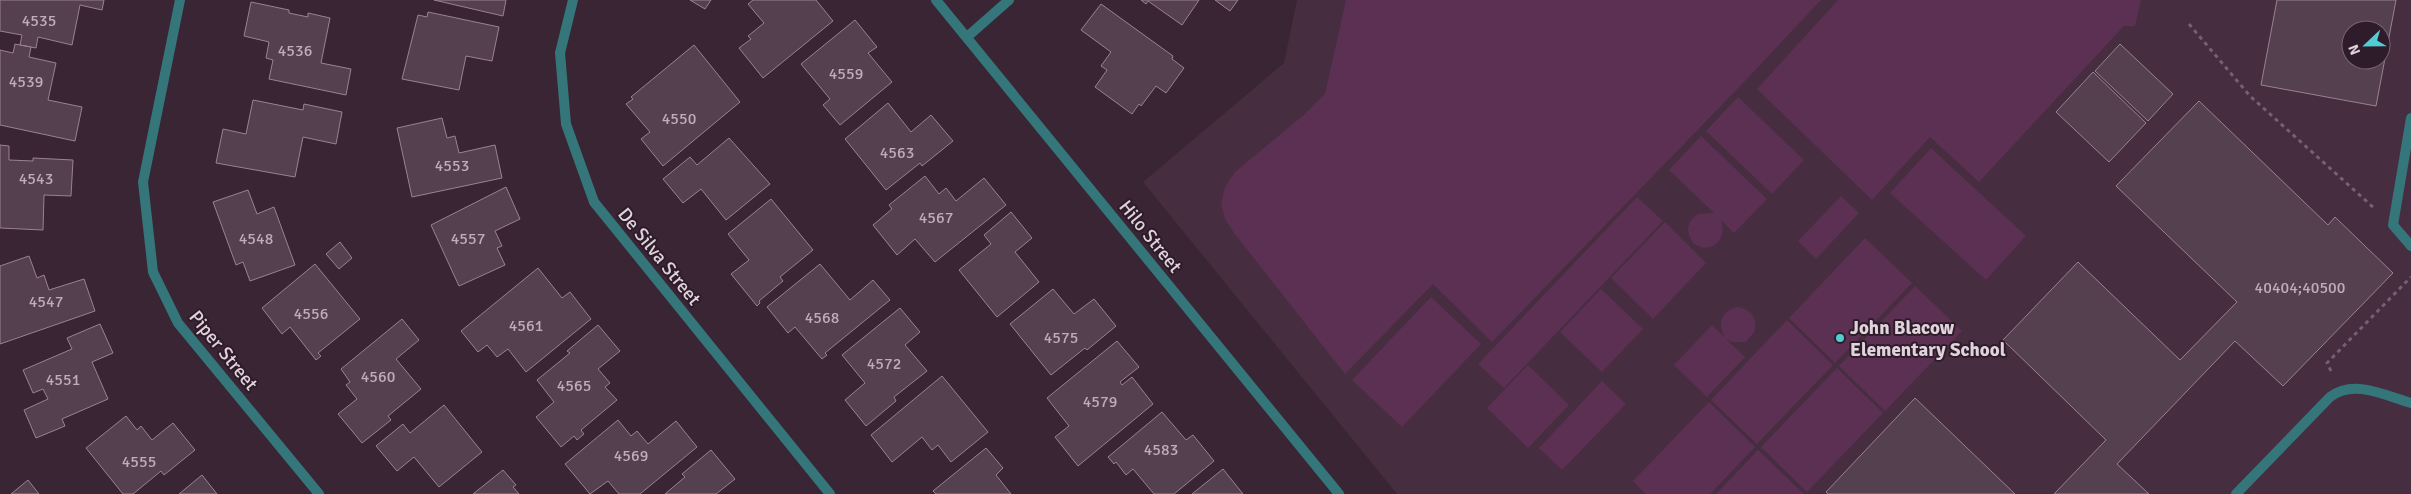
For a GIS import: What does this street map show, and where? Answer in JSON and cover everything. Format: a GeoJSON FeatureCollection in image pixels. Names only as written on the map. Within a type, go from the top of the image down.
{"type":"FeatureCollection","features":[{"type":"Feature","properties":{"kind":"street","name":"Piper Street"},"geometry":{"type":"LineString","coordinates":[[180,0],[143,182],[153,272],[178,324],[320,494]]}},
{"type":"Feature","properties":{"kind":"street","name":"De Silva Street"},"geometry":{"type":"LineString","coordinates":[[572,0],[560,54],[566,124],[594,202],[830,494]]}},
{"type":"Feature","properties":{"kind":"street","name":"Hilo Street"},"geometry":{"type":"LineString","coordinates":[[936,0],[1339,494]]}},
{"type":"Feature","properties":{"kind":"street"},"geometry":{"type":"LineString","coordinates":[[967,37],[1009,0]]}},
{"type":"Feature","properties":{"kind":"street"},"geometry":{"type":"LineString","coordinates":[[2411,118],[2393,225],[2411,246]]}},
{"type":"Feature","properties":{"kind":"street"},"geometry":{"type":"LineString","coordinates":[[2236,494],[2330,397],[2340,390],[2358,387],[2411,403]]}},
{"type":"Feature","properties":{"kind":"path"},"geometry":{"type":"LineString","coordinates":[[2189,24],[2250,96],[2393,225]]}},
{"type":"Feature","properties":{"kind":"path"},"geometry":{"type":"LineString","coordinates":[[2340,390],[2327,363],[2411,277]]}},
{"type":"Feature","properties":{"kind":"shaded area","name":"John Blacow Elementary School"},"geometry":{"type":"Polygon","coordinates":[[[1297,0],[2411,0],[2411,494],[1397,494],[1143,182],[1284,63],[1297,0]]]}},
{"type":"Feature","properties":{"kind":"shaded area"},"geometry":{"type":"Polygon","coordinates":[[[1346,0],[1821,0],[1492,342],[1433,284],[1345,374],[1234,233],[1225,219],[1221,203],[1225,187],[1235,172],[1306,113],[1325,94],[1346,0]]]}},
{"type":"Feature","properties":{"kind":"shaded area"},"geometry":{"type":"Polygon","coordinates":[[[1838,0],[2141,0],[2135,26],[2124,26],[1979,182],[1930,137],[1872,200],[1757,89],[1838,0]]]}},
{"type":"Feature","properties":{"kind":"shaded area"},"geometry":{"type":"Polygon","coordinates":[[[1738,97],[1804,160],[1772,194],[1706,131],[1738,97]]]}},
{"type":"Feature","properties":{"kind":"shaded area"},"geometry":{"type":"Polygon","coordinates":[[[1701,136],[1767,199],[1734,233],[1721,220],[1723,227],[1720,239],[1717,243],[1707,248],[1694,244],[1689,235],[1688,228],[1691,220],[1698,214],[1714,213],[1669,170],[1701,136]]]}},
{"type":"Feature","properties":{"kind":"shaded area"},"geometry":{"type":"Polygon","coordinates":[[[1931,148],[2026,236],[1986,280],[1890,193],[1931,148]]]}},
{"type":"Feature","properties":{"kind":"shaded area"},"geometry":{"type":"Polygon","coordinates":[[[1841,196],[1859,213],[1816,259],[1798,241],[1841,196]]]}},
{"type":"Feature","properties":{"kind":"shaded area"},"geometry":{"type":"Polygon","coordinates":[[[1637,197],[1663,221],[1504,388],[1478,364],[1637,197]]]}},
{"type":"Feature","properties":{"kind":"shaded area"},"geometry":{"type":"Polygon","coordinates":[[[1665,222],[1706,263],[1653,319],[1611,278],[1665,222]]]}},
{"type":"Feature","properties":{"kind":"shaded area"},"geometry":{"type":"Polygon","coordinates":[[[1865,238],[1912,283],[1835,363],[1789,318],[1865,238]]]}},
{"type":"Feature","properties":{"kind":"shaded area"},"geometry":{"type":"Polygon","coordinates":[[[1915,286],[1962,331],[1885,411],[1839,366],[1915,286]]]}},
{"type":"Feature","properties":{"kind":"shaded area"},"geometry":{"type":"Polygon","coordinates":[[[1601,289],[1643,329],[1602,372],[1560,332],[1601,289]]]}},
{"type":"Feature","properties":{"kind":"shaded area"},"geometry":{"type":"Polygon","coordinates":[[[1431,297],[1481,344],[1402,427],[1352,380],[1431,297]]]}},
{"type":"Feature","properties":{"kind":"shaded area"},"geometry":{"type":"Polygon","coordinates":[[[1737,307],[1752,314],[1755,322],[1755,331],[1746,342],[1732,342],[1726,339],[1745,357],[1707,397],[1674,365],[1712,325],[1725,338],[1721,328],[1722,319],[1727,312],[1737,307]]]}},
{"type":"Feature","properties":{"kind":"shaded area"},"geometry":{"type":"Polygon","coordinates":[[[1787,320],[1833,365],[1757,444],[1711,400],[1787,320]]]}},
{"type":"Feature","properties":{"kind":"shaded area"},"geometry":{"type":"Polygon","coordinates":[[[1528,365],[1569,405],[1528,448],[1487,408],[1528,365]]]}},
{"type":"Feature","properties":{"kind":"shaded area"},"geometry":{"type":"Polygon","coordinates":[[[1837,368],[1883,413],[1807,492],[1761,447],[1837,368]]]}},
{"type":"Feature","properties":{"kind":"shaded area"},"geometry":{"type":"Polygon","coordinates":[[[1602,381],[1626,404],[1562,470],[1539,448],[1602,381]]]}},
{"type":"Feature","properties":{"kind":"shaded area"},"geometry":{"type":"Polygon","coordinates":[[[1709,402],[1755,447],[1710,494],[1646,494],[1633,481],[1709,402]]]}},
{"type":"Feature","properties":{"kind":"shaded area"},"geometry":{"type":"Polygon","coordinates":[[[1758,450],[1804,494],[1716,494],[1758,450]]]}},
{"type":"Feature","properties":{"kind":"building"},"geometry":{"type":"Polygon","coordinates":[[[0,0],[104,0],[102,10],[80,5],[72,45],[38,37],[36,48],[20,45],[22,35],[0,31],[0,0]]]}},
{"type":"Feature","properties":{"kind":"building"},"geometry":{"type":"Polygon","coordinates":[[[434,0],[506,0],[503,16],[434,0]]]}},
{"type":"Feature","properties":{"kind":"building"},"geometry":{"type":"Polygon","coordinates":[[[690,0],[711,0],[705,9],[690,0]]]}},
{"type":"Feature","properties":{"kind":"building"},"geometry":{"type":"Polygon","coordinates":[[[753,0],[816,0],[833,21],[763,78],[739,48],[751,39],[748,36],[764,23],[748,4],[753,0]]]}},
{"type":"Feature","properties":{"kind":"building"},"geometry":{"type":"Polygon","coordinates":[[[1141,0],[1199,0],[1182,25],[1148,1],[1146,4],[1141,0]]]}},
{"type":"Feature","properties":{"kind":"building"},"geometry":{"type":"Polygon","coordinates":[[[1215,0],[1238,0],[1230,11],[1215,0]]]}},
{"type":"Feature","properties":{"kind":"building"},"geometry":{"type":"Polygon","coordinates":[[[2277,0],[2396,0],[2391,26],[2391,20],[2341,20],[2341,70],[2383,70],[2376,106],[2261,85],[2277,0]]]}},
{"type":"Feature","properties":{"kind":"building"},"geometry":{"type":"Polygon","coordinates":[[[251,2],[289,10],[289,13],[308,17],[308,13],[330,18],[321,63],[351,69],[346,95],[269,79],[273,60],[266,58],[269,42],[244,36],[251,2]]]}},
{"type":"Feature","properties":{"kind":"building"},"geometry":{"type":"Polygon","coordinates":[[[1101,4],[1173,56],[1172,59],[1184,68],[1166,93],[1156,86],[1141,106],[1139,104],[1132,114],[1095,87],[1107,70],[1101,66],[1111,52],[1081,30],[1101,4]]]}},
{"type":"Feature","properties":{"kind":"building"},"geometry":{"type":"Polygon","coordinates":[[[428,12],[499,27],[492,61],[466,56],[459,90],[402,79],[418,15],[427,17],[428,12]]]}},
{"type":"Feature","properties":{"kind":"building"},"geometry":{"type":"Polygon","coordinates":[[[855,20],[877,47],[868,53],[892,82],[840,125],[823,105],[830,99],[801,64],[855,20]]]}},
{"type":"Feature","properties":{"kind":"building"},"geometry":{"type":"Polygon","coordinates":[[[15,44],[31,47],[29,57],[56,63],[48,100],[82,107],[75,141],[0,125],[0,50],[13,53],[15,44]]]}},
{"type":"Feature","properties":{"kind":"building"},"geometry":{"type":"Polygon","coordinates":[[[2120,44],[2173,94],[2148,121],[2095,71],[2120,44]]]}},
{"type":"Feature","properties":{"kind":"building"},"geometry":{"type":"Polygon","coordinates":[[[694,45],[740,102],[663,166],[641,139],[650,132],[626,104],[633,99],[631,97],[694,45]]]}},
{"type":"Feature","properties":{"kind":"building"},"geometry":{"type":"Polygon","coordinates":[[[2093,72],[2146,123],[2109,162],[2056,112],[2093,72]]]}},
{"type":"Feature","properties":{"kind":"building"},"geometry":{"type":"Polygon","coordinates":[[[253,100],[303,110],[304,104],[342,112],[336,144],[303,137],[295,177],[216,163],[223,129],[246,134],[253,100]]]}},
{"type":"Feature","properties":{"kind":"building"},"geometry":{"type":"Polygon","coordinates":[[[2199,101],[2328,225],[2335,217],[2393,273],[2283,386],[2235,341],[2117,464],[2149,494],[2054,494],[2106,440],[2003,340],[2078,262],[2180,360],[2237,302],[2116,186],[2199,101]]]}},
{"type":"Feature","properties":{"kind":"building"},"geometry":{"type":"Polygon","coordinates":[[[888,103],[911,132],[931,115],[953,141],[922,166],[920,163],[886,190],[845,139],[888,103]]]}},
{"type":"Feature","properties":{"kind":"building"},"geometry":{"type":"Polygon","coordinates":[[[442,118],[447,138],[455,136],[459,153],[495,145],[502,178],[412,197],[397,128],[442,118]]]}},
{"type":"Feature","properties":{"kind":"building"},"geometry":{"type":"Polygon","coordinates":[[[729,138],[770,184],[726,220],[701,189],[683,203],[663,179],[690,157],[697,165],[729,138]]]}},
{"type":"Feature","properties":{"kind":"building"},"geometry":{"type":"Polygon","coordinates":[[[0,145],[9,146],[9,160],[33,161],[33,158],[73,160],[71,196],[44,195],[43,230],[0,228],[0,145]]]}},
{"type":"Feature","properties":{"kind":"building"},"geometry":{"type":"Polygon","coordinates":[[[925,176],[939,194],[946,188],[956,201],[984,178],[1006,205],[935,262],[915,239],[897,255],[873,225],[892,209],[889,205],[925,176]]]}},
{"type":"Feature","properties":{"kind":"building"},"geometry":{"type":"Polygon","coordinates":[[[506,187],[520,219],[495,231],[502,246],[497,248],[505,265],[459,286],[431,225],[506,187]]]}},
{"type":"Feature","properties":{"kind":"building"},"geometry":{"type":"Polygon","coordinates":[[[248,190],[257,214],[274,207],[295,265],[250,281],[243,262],[236,265],[213,202],[248,190]]]}},
{"type":"Feature","properties":{"kind":"building"},"geometry":{"type":"Polygon","coordinates":[[[771,199],[813,250],[780,277],[783,281],[759,301],[760,303],[757,306],[731,274],[749,260],[728,234],[771,199]]]}},
{"type":"Feature","properties":{"kind":"building"},"geometry":{"type":"Polygon","coordinates":[[[1011,212],[1032,238],[1015,252],[1039,282],[997,317],[959,270],[991,244],[984,235],[1011,212]]]}},
{"type":"Feature","properties":{"kind":"building"},"geometry":{"type":"Polygon","coordinates":[[[340,242],[352,258],[339,269],[326,254],[340,242]]]}},
{"type":"Feature","properties":{"kind":"building"},"geometry":{"type":"Polygon","coordinates":[[[29,256],[37,278],[44,275],[49,290],[84,279],[95,311],[0,344],[0,266],[29,256]]]}},
{"type":"Feature","properties":{"kind":"building"},"geometry":{"type":"Polygon","coordinates":[[[315,264],[360,319],[318,353],[321,356],[316,360],[290,327],[282,334],[262,308],[315,264]]]}},
{"type":"Feature","properties":{"kind":"building"},"geometry":{"type":"Polygon","coordinates":[[[820,264],[850,300],[873,280],[890,300],[825,353],[827,355],[822,359],[795,327],[788,333],[767,307],[820,264]]]}},
{"type":"Feature","properties":{"kind":"building"},"geometry":{"type":"Polygon","coordinates":[[[538,268],[562,298],[570,292],[591,319],[526,372],[508,349],[497,357],[487,345],[478,352],[461,331],[538,268]]]}},
{"type":"Feature","properties":{"kind":"building"},"geometry":{"type":"Polygon","coordinates":[[[1053,289],[1074,314],[1094,299],[1116,326],[1087,350],[1085,348],[1051,375],[1010,324],[1053,289]]]}},
{"type":"Feature","properties":{"kind":"building"},"geometry":{"type":"Polygon","coordinates":[[[900,308],[920,332],[905,345],[927,371],[894,397],[896,401],[866,426],[845,400],[865,383],[842,355],[900,308]]]}},
{"type":"Feature","properties":{"kind":"building"},"geometry":{"type":"Polygon","coordinates":[[[402,319],[419,340],[396,359],[421,389],[388,416],[391,420],[362,443],[338,414],[357,399],[346,385],[350,382],[341,369],[402,319]]]}},
{"type":"Feature","properties":{"kind":"building"},"geometry":{"type":"Polygon","coordinates":[[[100,324],[113,353],[92,362],[108,399],[62,419],[65,426],[36,438],[24,410],[48,399],[43,389],[33,393],[23,370],[72,349],[67,338],[100,324]]]}},
{"type":"Feature","properties":{"kind":"building"},"geometry":{"type":"Polygon","coordinates":[[[598,325],[620,351],[598,369],[610,383],[605,387],[617,400],[581,430],[584,434],[577,440],[574,436],[561,447],[536,417],[554,402],[537,380],[570,353],[567,351],[598,325]]]}},
{"type":"Feature","properties":{"kind":"building"},"geometry":{"type":"Polygon","coordinates":[[[1117,341],[1139,367],[1120,382],[1122,385],[1132,377],[1153,404],[1078,466],[1055,437],[1069,426],[1047,398],[1117,341]]]}},
{"type":"Feature","properties":{"kind":"building"},"geometry":{"type":"Polygon","coordinates":[[[942,376],[988,432],[951,462],[938,445],[932,450],[922,437],[892,462],[871,435],[942,376]]]}},
{"type":"Feature","properties":{"kind":"building"},"geometry":{"type":"Polygon","coordinates":[[[1915,398],[2015,494],[1828,494],[1826,492],[1915,398]]]}},
{"type":"Feature","properties":{"kind":"building"},"geometry":{"type":"Polygon","coordinates":[[[444,405],[482,452],[439,487],[414,457],[397,471],[376,446],[403,424],[410,433],[444,405]]]}},
{"type":"Feature","properties":{"kind":"building"},"geometry":{"type":"Polygon","coordinates":[[[1162,412],[1186,440],[1193,435],[1214,461],[1174,494],[1154,494],[1133,469],[1126,475],[1116,462],[1114,464],[1108,457],[1162,412]]]}},
{"type":"Feature","properties":{"kind":"building"},"geometry":{"type":"Polygon","coordinates":[[[126,416],[137,430],[141,426],[152,440],[173,423],[195,450],[164,475],[161,471],[133,494],[123,494],[86,448],[126,416]]]}},
{"type":"Feature","properties":{"kind":"building"},"geometry":{"type":"Polygon","coordinates":[[[618,420],[631,436],[637,431],[648,444],[676,421],[697,447],[640,494],[619,494],[608,481],[590,494],[565,464],[618,420]]]}},
{"type":"Feature","properties":{"kind":"building"},"geometry":{"type":"Polygon","coordinates":[[[986,448],[1003,468],[996,475],[1011,494],[936,494],[933,491],[986,448]]]}},
{"type":"Feature","properties":{"kind":"building"},"geometry":{"type":"Polygon","coordinates":[[[711,450],[735,479],[716,494],[665,494],[685,477],[682,474],[711,450]]]}},
{"type":"Feature","properties":{"kind":"building"},"geometry":{"type":"Polygon","coordinates":[[[1223,469],[1243,494],[1192,494],[1223,469]]]}},
{"type":"Feature","properties":{"kind":"building"},"geometry":{"type":"Polygon","coordinates":[[[503,470],[516,485],[513,487],[519,494],[473,494],[503,470]]]}},
{"type":"Feature","properties":{"kind":"building"},"geometry":{"type":"Polygon","coordinates":[[[202,475],[217,494],[179,494],[202,475]]]}},
{"type":"Feature","properties":{"kind":"building"},"geometry":{"type":"Polygon","coordinates":[[[28,480],[39,494],[11,494],[28,480]]]}},
{"type":"Feature","properties":{"kind":"place","name":"John Blacow Elementary School"},"geometry":{"type":"Point","coordinates":[1840,338]}}]}
